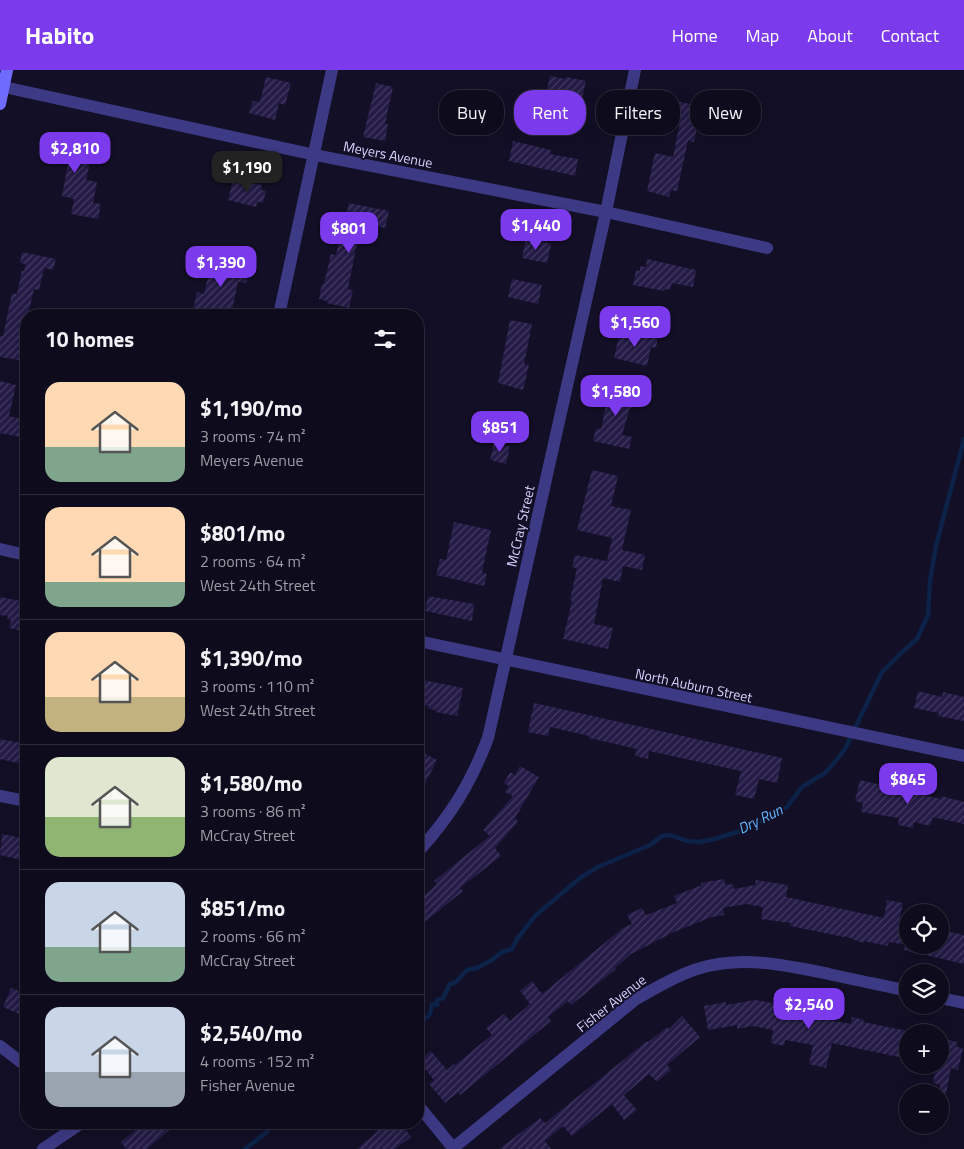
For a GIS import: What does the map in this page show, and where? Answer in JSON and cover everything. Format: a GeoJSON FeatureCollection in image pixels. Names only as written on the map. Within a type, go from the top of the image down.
{"type":"FeatureCollection","features":[{"type":"Feature","properties":{"kind":"main road"},"geometry":{"type":"LineString","coordinates":[[0,104],[7,70]]}},
{"type":"Feature","properties":{"kind":"street"},"geometry":{"type":"LineString","coordinates":[[280,309],[332,70]]}},
{"type":"Feature","properties":{"kind":"street","name":"McCray Street"},"geometry":{"type":"LineString","coordinates":[[424,845],[454,809],[469,783],[488,738],[606,212],[635,70]]}},
{"type":"Feature","properties":{"kind":"street","name":"Meyers Avenue"},"geometry":{"type":"LineString","coordinates":[[4,86],[314,155],[606,212],[767,248]]}},
{"type":"Feature","properties":{"kind":"street"},"geometry":{"type":"LineString","coordinates":[[0,549],[20,554]]}},
{"type":"Feature","properties":{"kind":"street","name":"North Auburn Street"},"geometry":{"type":"LineString","coordinates":[[424,642],[505,661],[964,756]]}},
{"type":"Feature","properties":{"kind":"street"},"geometry":{"type":"LineString","coordinates":[[0,796],[20,801]]}},
{"type":"Feature","properties":{"kind":"street","name":"Fisher Avenue"},"geometry":{"type":"LineString","coordinates":[[453,1149],[636,999],[660,984],[698,968],[726,963],[761,962],[899,989]]}},
{"type":"Feature","properties":{"kind":"street"},"geometry":{"type":"LineString","coordinates":[[949,1000],[964,1003]]}},
{"type":"Feature","properties":{"kind":"street"},"geometry":{"type":"LineString","coordinates":[[0,1046],[20,1061]]}},
{"type":"Feature","properties":{"kind":"street"},"geometry":{"type":"LineString","coordinates":[[424,1113],[453,1149]]}},
{"type":"Feature","properties":{"kind":"street"},"geometry":{"type":"LineString","coordinates":[[43,1149],[71,1129]]}},
{"type":"Feature","properties":{"kind":"building"},"geometry":{"type":"Polygon","coordinates":[[[550,76],[586,81],[584,90],[547,90],[550,76]]]}},
{"type":"Feature","properties":{"kind":"building"},"geometry":{"type":"Polygon","coordinates":[[[266,77],[291,83],[285,105],[279,103],[275,120],[249,113],[253,101],[260,102],[266,77]]]}},
{"type":"Feature","properties":{"kind":"building"},"geometry":{"type":"Polygon","coordinates":[[[376,83],[393,87],[385,124],[388,124],[385,141],[363,137],[376,83]]]}},
{"type":"Feature","properties":{"kind":"building"},"geometry":{"type":"Polygon","coordinates":[[[680,102],[690,104],[690,135],[695,135],[694,142],[688,141],[677,191],[671,190],[669,197],[647,191],[655,153],[673,157],[677,135],[680,135],[680,102]]]}},
{"type":"Feature","properties":{"kind":"building"},"geometry":{"type":"Polygon","coordinates":[[[50,132],[71,136],[70,143],[93,148],[86,180],[97,182],[93,203],[101,204],[98,219],[71,214],[74,199],[62,196],[68,164],[45,159],[50,132]]]}},
{"type":"Feature","properties":{"kind":"building"},"geometry":{"type":"Polygon","coordinates":[[[513,141],[551,150],[550,154],[578,159],[575,176],[509,161],[513,141]]]}},
{"type":"Feature","properties":{"kind":"building"},"geometry":{"type":"Polygon","coordinates":[[[233,180],[262,185],[261,190],[266,191],[263,203],[257,202],[256,207],[228,200],[233,180]]]}},
{"type":"Feature","properties":{"kind":"building"},"geometry":{"type":"Polygon","coordinates":[[[349,203],[389,211],[385,228],[369,225],[368,230],[360,228],[348,289],[353,290],[349,308],[327,303],[327,301],[319,299],[331,254],[336,255],[339,241],[341,241],[349,203]]]}},
{"type":"Feature","properties":{"kind":"building"},"geometry":{"type":"Polygon","coordinates":[[[526,238],[551,244],[547,263],[522,258],[526,238]]]}},
{"type":"Feature","properties":{"kind":"building"},"geometry":{"type":"Polygon","coordinates":[[[22,252],[56,259],[53,270],[44,268],[39,290],[34,289],[29,309],[20,309],[20,360],[0,357],[0,336],[3,336],[12,293],[17,294],[22,270],[24,271],[26,264],[20,263],[22,252]]]}},
{"type":"Feature","properties":{"kind":"building"},"geometry":{"type":"Polygon","coordinates":[[[212,258],[250,268],[246,283],[238,282],[232,309],[193,309],[197,292],[204,294],[212,258]]]}},
{"type":"Feature","properties":{"kind":"building"},"geometry":{"type":"Polygon","coordinates":[[[647,259],[696,270],[693,287],[672,283],[670,290],[665,289],[664,291],[633,285],[636,270],[640,271],[640,266],[646,267],[647,259]]]}},
{"type":"Feature","properties":{"kind":"building"},"geometry":{"type":"Polygon","coordinates":[[[512,279],[542,285],[538,304],[508,297],[512,279]]]}},
{"type":"Feature","properties":{"kind":"building"},"geometry":{"type":"Polygon","coordinates":[[[510,320],[532,324],[524,364],[529,365],[523,390],[498,383],[510,320]]]}},
{"type":"Feature","properties":{"kind":"building"},"geometry":{"type":"Polygon","coordinates":[[[620,332],[637,336],[638,333],[658,337],[656,348],[651,347],[647,366],[614,358],[620,332]]]}},
{"type":"Feature","properties":{"kind":"building"},"geometry":{"type":"Polygon","coordinates":[[[0,381],[16,385],[9,416],[20,419],[20,437],[0,433],[0,381]]]}},
{"type":"Feature","properties":{"kind":"building"},"geometry":{"type":"Polygon","coordinates":[[[610,385],[636,390],[632,408],[630,408],[622,435],[632,437],[629,449],[593,441],[596,428],[601,429],[607,400],[602,399],[605,386],[610,387],[610,385]]]}},
{"type":"Feature","properties":{"kind":"building"},"geometry":{"type":"Polygon","coordinates":[[[494,443],[510,447],[506,464],[490,460],[494,443]]]}},
{"type":"Feature","properties":{"kind":"building"},"geometry":{"type":"Polygon","coordinates":[[[592,470],[618,476],[611,506],[631,510],[622,550],[645,555],[642,570],[623,566],[620,582],[603,578],[594,624],[613,628],[608,649],[563,639],[577,568],[572,567],[575,555],[607,561],[612,538],[577,530],[592,470]]]}},
{"type":"Feature","properties":{"kind":"building"},"geometry":{"type":"Polygon","coordinates":[[[454,522],[491,530],[482,572],[487,574],[484,586],[436,575],[440,559],[446,560],[454,522]]]}},
{"type":"Feature","properties":{"kind":"building"},"geometry":{"type":"Polygon","coordinates":[[[428,596],[474,604],[472,621],[425,611],[428,596]]]}},
{"type":"Feature","properties":{"kind":"building"},"geometry":{"type":"Polygon","coordinates":[[[0,597],[20,601],[20,631],[9,628],[11,620],[7,619],[8,616],[0,615],[0,597]]]}},
{"type":"Feature","properties":{"kind":"building"},"geometry":{"type":"Polygon","coordinates":[[[424,680],[463,688],[457,716],[435,712],[436,710],[428,709],[429,706],[424,705],[424,680]]]}},
{"type":"Feature","properties":{"kind":"building"},"geometry":{"type":"Polygon","coordinates":[[[918,691],[942,697],[943,692],[964,697],[964,721],[938,716],[939,713],[914,708],[918,691]]]}},
{"type":"Feature","properties":{"kind":"building"},"geometry":{"type":"Polygon","coordinates":[[[534,703],[782,758],[777,783],[759,779],[754,799],[735,795],[741,771],[649,751],[648,759],[635,756],[637,749],[550,727],[548,736],[528,732],[534,703]]]}},
{"type":"Feature","properties":{"kind":"building"},"geometry":{"type":"Polygon","coordinates":[[[0,739],[20,743],[20,764],[0,759],[0,739]]]}},
{"type":"Feature","properties":{"kind":"building"},"geometry":{"type":"Polygon","coordinates":[[[424,753],[437,760],[424,786],[424,753]]]}},
{"type":"Feature","properties":{"kind":"building"},"geometry":{"type":"Polygon","coordinates":[[[520,766],[539,777],[515,818],[518,822],[495,848],[501,856],[460,888],[463,891],[424,923],[424,896],[437,884],[434,881],[490,836],[483,830],[513,796],[505,792],[509,786],[504,783],[510,772],[515,775],[520,766]]]}},
{"type":"Feature","properties":{"kind":"building"},"geometry":{"type":"Polygon","coordinates":[[[860,780],[941,799],[941,796],[964,802],[964,824],[933,817],[930,826],[914,822],[913,828],[898,825],[899,818],[861,812],[863,803],[855,801],[860,780]]]}},
{"type":"Feature","properties":{"kind":"building"},"geometry":{"type":"Polygon","coordinates":[[[2,834],[20,838],[20,860],[0,855],[2,834]]]}},
{"type":"Feature","properties":{"kind":"building"},"geometry":{"type":"Polygon","coordinates":[[[724,879],[725,885],[733,884],[734,889],[755,885],[756,880],[788,885],[786,897],[884,918],[887,900],[903,903],[899,904],[899,944],[889,942],[888,946],[864,941],[863,943],[845,936],[790,926],[791,923],[761,919],[763,907],[746,904],[723,908],[724,915],[712,917],[674,932],[631,954],[616,969],[571,1005],[568,1001],[548,1017],[551,1021],[460,1095],[458,1092],[445,1103],[429,1084],[434,1080],[424,1067],[424,1057],[431,1051],[447,1070],[492,1035],[486,1028],[504,1014],[510,1021],[530,1004],[520,991],[532,981],[542,994],[623,928],[632,924],[627,915],[642,908],[646,915],[677,903],[674,896],[702,885],[701,883],[724,879]]]}},
{"type":"Feature","properties":{"kind":"building"},"geometry":{"type":"Polygon","coordinates":[[[949,932],[964,935],[964,964],[921,954],[949,954],[949,932]]]}},
{"type":"Feature","properties":{"kind":"building"},"geometry":{"type":"Polygon","coordinates":[[[11,988],[20,992],[20,1014],[3,1007],[11,988]]]}},
{"type":"Feature","properties":{"kind":"building"},"geometry":{"type":"Polygon","coordinates":[[[755,1000],[783,1005],[781,1013],[810,1018],[812,1010],[827,1014],[826,1019],[851,1024],[852,1017],[864,1020],[863,1022],[899,1029],[899,1057],[832,1043],[826,1068],[809,1064],[813,1045],[785,1040],[784,1046],[771,1043],[773,1030],[753,1026],[737,1029],[737,1025],[708,1030],[704,1006],[726,1002],[726,1005],[755,1000]]]}},
{"type":"Feature","properties":{"kind":"building"},"geometry":{"type":"Polygon","coordinates":[[[682,1016],[700,1037],[667,1065],[671,1070],[657,1082],[649,1074],[624,1095],[637,1110],[624,1120],[612,1104],[572,1136],[563,1126],[545,1141],[551,1149],[499,1149],[540,1118],[545,1123],[647,1041],[667,1027],[669,1029],[682,1016]]]}},
{"type":"Feature","properties":{"kind":"building"},"geometry":{"type":"Polygon","coordinates":[[[949,1040],[957,1042],[957,1047],[963,1048],[958,1070],[951,1068],[948,1084],[933,1083],[934,1074],[949,1074],[949,1040]]]}},
{"type":"Feature","properties":{"kind":"building"},"geometry":{"type":"Polygon","coordinates":[[[137,1129],[171,1129],[147,1149],[126,1149],[121,1142],[137,1129]]]}},
{"type":"Feature","properties":{"kind":"building"},"geometry":{"type":"Polygon","coordinates":[[[376,1129],[405,1129],[411,1137],[395,1149],[357,1149],[378,1131],[376,1129]]]}},
{"type":"Feature","properties":{"kind":"waterway","name":"Dry Run"},"geometry":{"type":"LineString","coordinates":[[424,1020],[430,1014],[432,1004],[437,1005],[437,1000],[443,998],[450,984],[456,982],[467,970],[477,968],[502,952],[512,949],[517,939],[535,916],[580,878],[598,867],[650,845],[662,836],[670,835],[687,841],[699,842],[749,828],[787,807],[802,787],[825,773],[845,749],[882,672],[917,639],[928,615],[930,581],[936,546],[964,439]]}},
{"type":"Feature","properties":{"kind":"waterway","name":"Dry Run"},"geometry":{"type":"LineString","coordinates":[[245,1149],[268,1129]]}}]}
